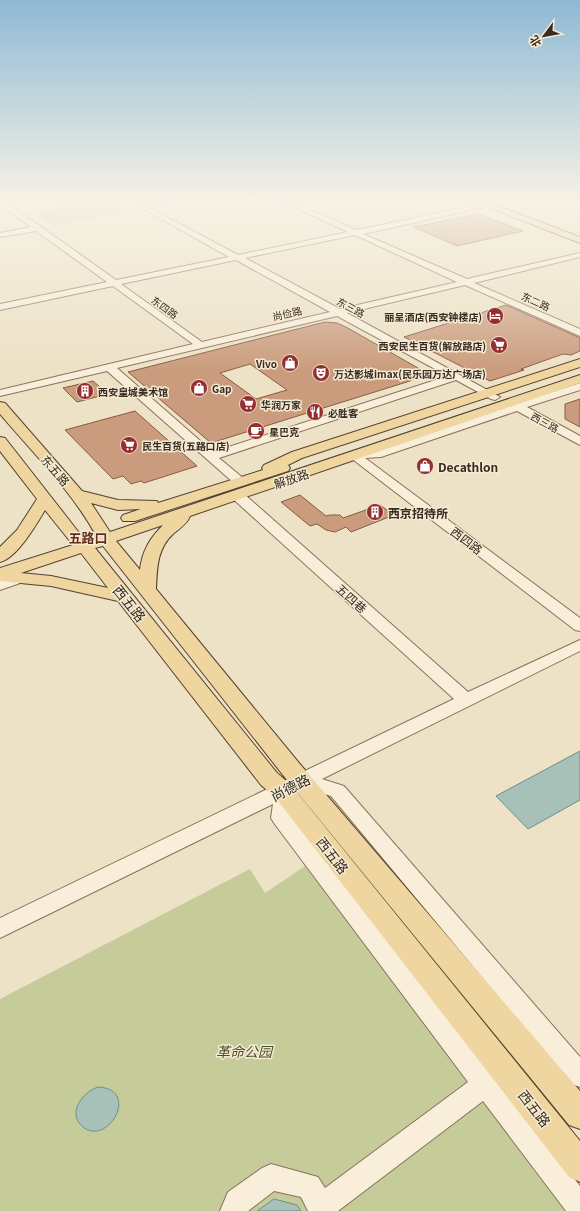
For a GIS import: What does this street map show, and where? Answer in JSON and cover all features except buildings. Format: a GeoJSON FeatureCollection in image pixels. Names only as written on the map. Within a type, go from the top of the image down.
{"type":"FeatureCollection","features":[{"type":"Feature","properties":{"kind":"main road"},"geometry":{"type":"LineString","coordinates":[[239,488],[297,455],[492,395],[580,363]]}},
{"type":"Feature","properties":{"kind":"main road","name":"解放路"},"geometry":{"type":"LineString","coordinates":[[0,564],[91,537],[190,511],[239,488],[305,462],[492,395],[580,370]]}},
{"type":"Feature","properties":{"kind":"main road","name":"解放路"},"geometry":{"type":"LineString","coordinates":[[0,575],[176,502],[239,488],[353,455],[514,405],[580,379]]}},
{"type":"Feature","properties":{"kind":"main road","name":"东五路"},"geometry":{"type":"LineString","coordinates":[[0,406],[77,494],[91,537]]}},
{"type":"Feature","properties":{"kind":"main road"},"geometry":{"type":"LineString","coordinates":[[350,438],[372,439]]}},
{"type":"Feature","properties":{"kind":"main road"},"geometry":{"type":"LineString","coordinates":[[0,441],[45,499],[91,537]]}},
{"type":"Feature","properties":{"kind":"main road"},"geometry":{"type":"LineString","coordinates":[[77,494],[118,505],[176,502]]}},
{"type":"Feature","properties":{"kind":"main road"},"geometry":{"type":"LineString","coordinates":[[3,552],[23,533],[45,499]]}},
{"type":"Feature","properties":{"kind":"main road"},"geometry":{"type":"LineString","coordinates":[[0,575],[136,594],[150,555],[158,539],[190,511]]}},
{"type":"Feature","properties":{"kind":"main road","name":"西五路"},"geometry":{"type":"LineString","coordinates":[[91,537],[136,594],[269,779],[293,786],[580,1114]]}},
{"type":"Feature","properties":{"kind":"main road","name":"西五路"},"geometry":{"type":"LineString","coordinates":[[293,786],[495,1077],[580,1166]]}},
{"type":"Feature","properties":{"kind":"street","name":"东四路"},"geometry":{"type":"LineString","coordinates":[[80,259],[200,345]]}},
{"type":"Feature","properties":{"kind":"street"},"geometry":{"type":"LineString","coordinates":[[0,307],[231,259]]}},
{"type":"Feature","properties":{"kind":"street","name":"东三路"},"geometry":{"type":"LineString","coordinates":[[241,259],[456,377],[492,395]]}},
{"type":"Feature","properties":{"kind":"street","name":"东二路"},"geometry":{"type":"LineString","coordinates":[[414,259],[580,332]]}},
{"type":"Feature","properties":{"kind":"street","name":"尚俭路"},"geometry":{"type":"LineString","coordinates":[[0,393],[565,259]]}},
{"type":"Feature","properties":{"kind":"street","name":"五四巷"},"geometry":{"type":"LineString","coordinates":[[109,367],[212,456],[239,488],[467,701]]}},
{"type":"Feature","properties":{"kind":"street"},"geometry":{"type":"LineString","coordinates":[[212,456],[456,377]]}},
{"type":"Feature","properties":{"kind":"street"},"geometry":{"type":"LineString","coordinates":[[514,405],[580,386]]}},
{"type":"Feature","properties":{"kind":"street","name":"西三路"},"geometry":{"type":"LineString","coordinates":[[514,405],[580,441]]}},
{"type":"Feature","properties":{"kind":"street","name":"西四路"},"geometry":{"type":"LineString","coordinates":[[353,455],[580,626]]}},
{"type":"Feature","properties":{"kind":"street"},"geometry":{"type":"LineString","coordinates":[[0,586],[21,578]]}},
{"type":"Feature","properties":{"kind":"street","name":"尚德路"},"geometry":{"type":"LineString","coordinates":[[0,928],[580,645]]}},
{"type":"Feature","properties":{"kind":"street"},"geometry":{"type":"LineString","coordinates":[[293,786],[337,790],[580,1075]]}},
{"type":"Feature","properties":{"kind":"street"},"geometry":{"type":"LineString","coordinates":[[234,1211],[237,1201],[271,1177],[309,1186],[322,1209],[495,1077],[580,1208]]}},
{"type":"Feature","properties":{"kind":"green space","name":"革命公园"},"geometry":{"type":"Polygon","coordinates":[[[305,866],[568,1211],[0,1211],[0,999],[250,869],[265,893],[305,866]]]}},
{"type":"Feature","properties":{"kind":"water"},"geometry":{"type":"Polygon","coordinates":[[[580,751],[580,800],[528,829],[496,796],[580,751]]]}},
{"type":"Feature","properties":{"kind":"water"},"geometry":{"type":"Polygon","coordinates":[[[98,1087],[111,1090],[117,1097],[119,1106],[116,1115],[110,1124],[102,1129],[93,1131],[83,1127],[78,1121],[76,1110],[82,1098],[87,1093],[98,1087]]]}},
{"type":"Feature","properties":{"kind":"water"},"geometry":{"type":"Polygon","coordinates":[[[274,1199],[297,1205],[301,1211],[257,1211],[274,1199]]]}},
{"type":"Feature","properties":{"kind":"place","name":"丽呈酒店(西安钟楼店)"},"geometry":{"type":"Point","coordinates":[495,316]}},
{"type":"Feature","properties":{"kind":"place","name":"西安民生百货(解放路店)"},"geometry":{"type":"Point","coordinates":[499,345]}},
{"type":"Feature","properties":{"kind":"place","name":"Vivo"},"geometry":{"type":"Point","coordinates":[290,363]}},
{"type":"Feature","properties":{"kind":"place","name":"万达影城imax(民乐园万达广场店)"},"geometry":{"type":"Point","coordinates":[321,373]}},
{"type":"Feature","properties":{"kind":"place","name":"Gap"},"geometry":{"type":"Point","coordinates":[199,388]}},
{"type":"Feature","properties":{"kind":"place","name":"西安皇城美术馆"},"geometry":{"type":"Point","coordinates":[85,391]}},
{"type":"Feature","properties":{"kind":"place","name":"华润万家"},"geometry":{"type":"Point","coordinates":[248,404]}},
{"type":"Feature","properties":{"kind":"place","name":"必胜客"},"geometry":{"type":"Point","coordinates":[315,412]}},
{"type":"Feature","properties":{"kind":"place","name":"星巴克"},"geometry":{"type":"Point","coordinates":[256,431]}},
{"type":"Feature","properties":{"kind":"place","name":"民生百货(五路口店)"},"geometry":{"type":"Point","coordinates":[129,445]}},
{"type":"Feature","properties":{"kind":"place","name":"Decathlon"},"geometry":{"type":"Point","coordinates":[425,466]}},
{"type":"Feature","properties":{"kind":"place","name":"西京招待所"},"geometry":{"type":"Point","coordinates":[375,512]}},
{"type":"Feature","properties":{"kind":"district","name":"五路口"},"geometry":{"type":"Point","coordinates":[88,537]}}]}
